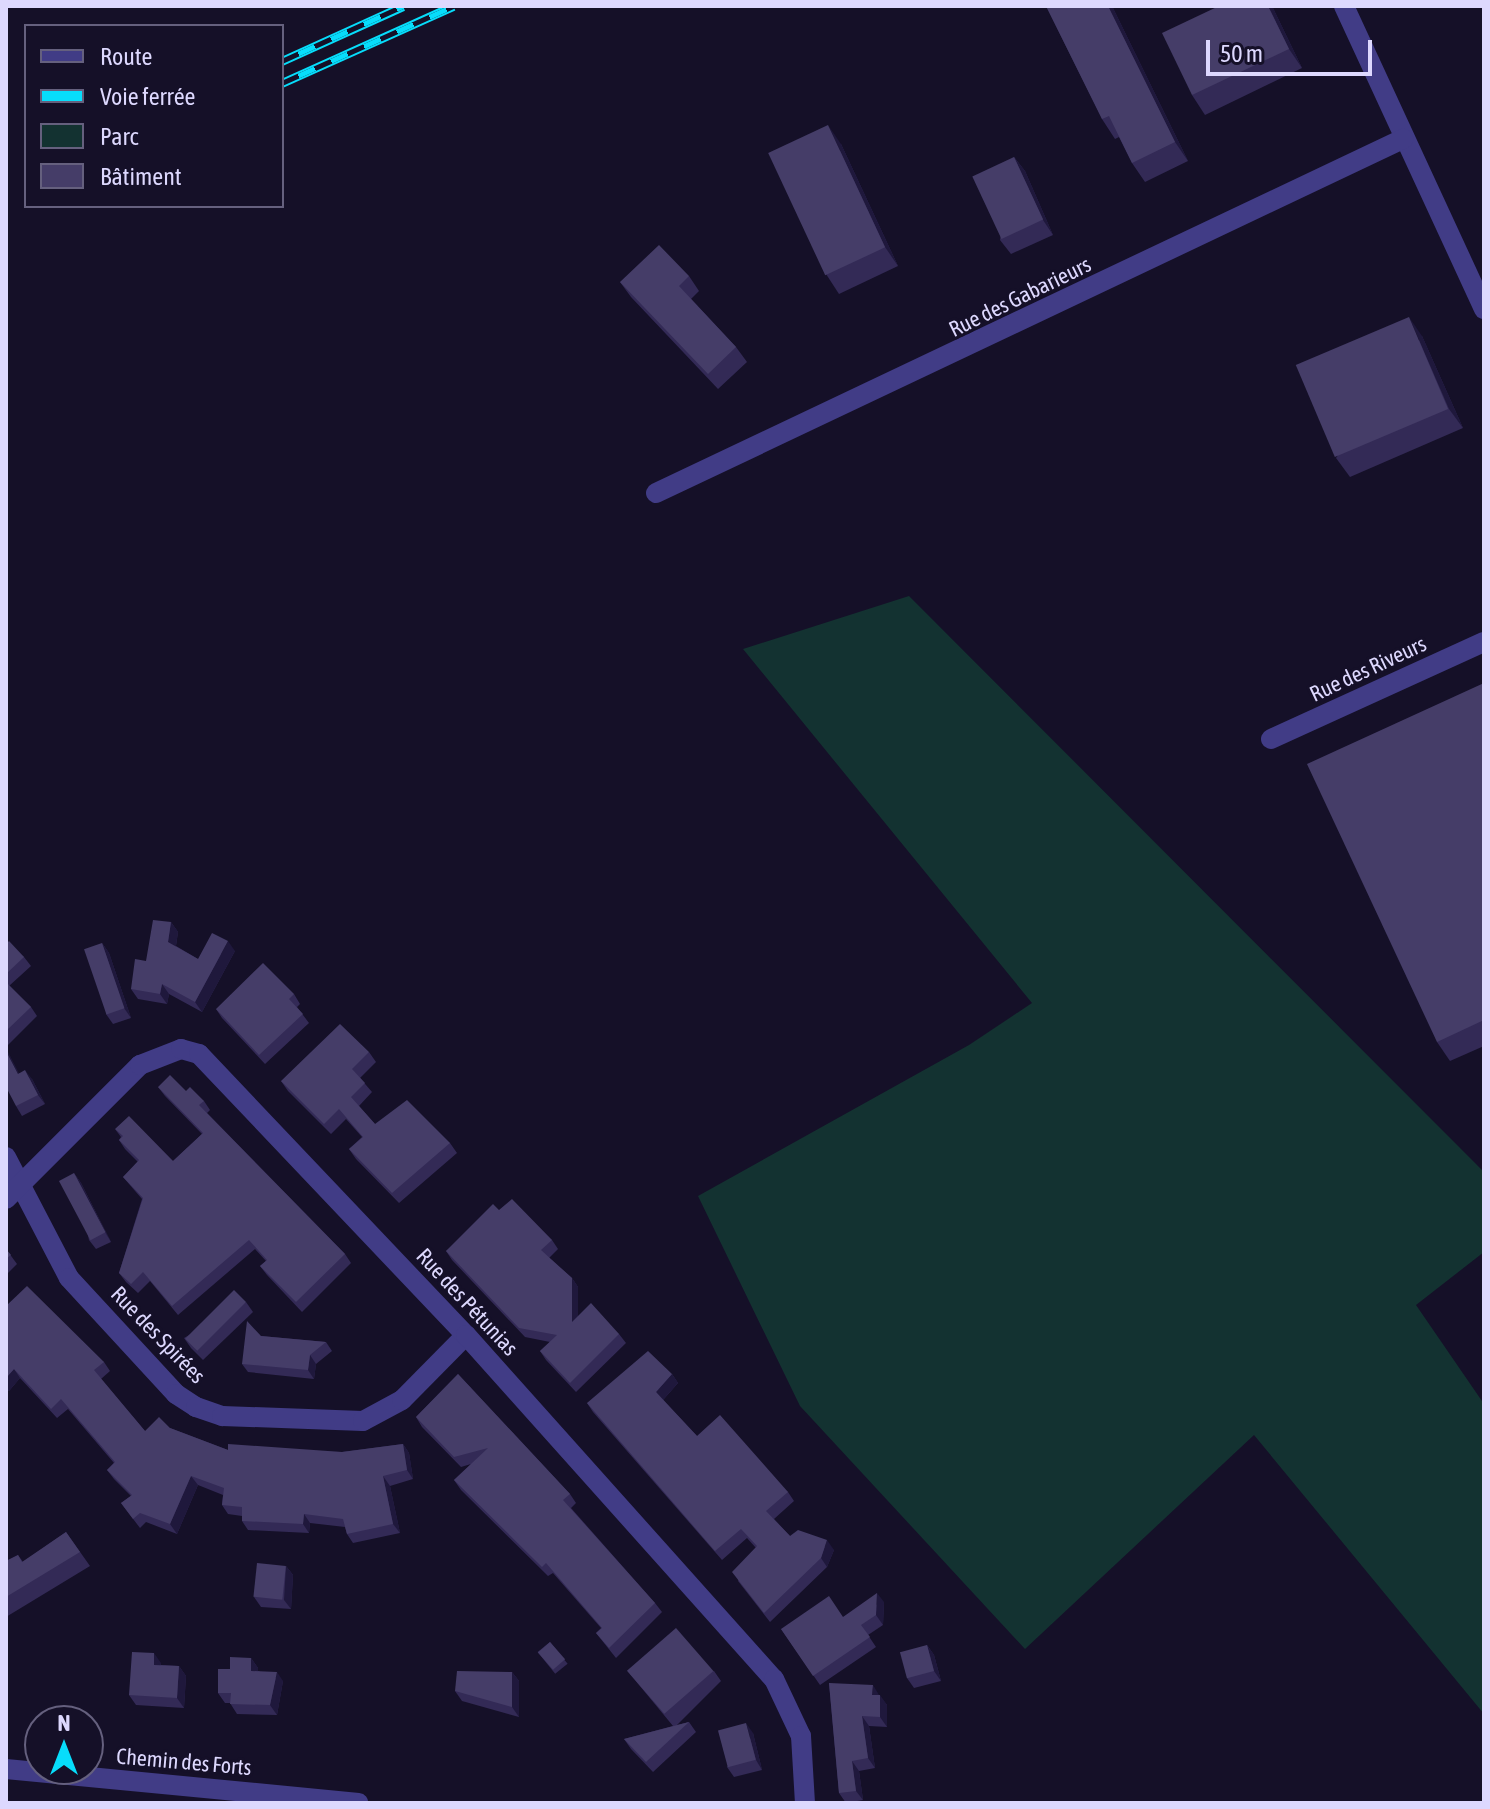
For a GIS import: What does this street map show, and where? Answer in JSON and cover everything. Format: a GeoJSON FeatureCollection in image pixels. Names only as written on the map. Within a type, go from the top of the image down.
{"type":"FeatureCollection","features":[{"type":"Feature","properties":{"kind":"street"},"geometry":{"type":"LineString","coordinates":[[1344,6],[1484,309]]}},
{"type":"Feature","properties":{"kind":"street","name":"Rue des Gabarieurs"},"geometry":{"type":"LineString","coordinates":[[656,493],[1403,139]]}},
{"type":"Feature","properties":{"kind":"street","name":"Rue des Riveurs"},"geometry":{"type":"LineString","coordinates":[[1271,739],[1484,642]]}},
{"type":"Feature","properties":{"kind":"street","name":"Rue des Pétunias"},"geometry":{"type":"LineString","coordinates":[[6,1199],[140,1065],[181,1049],[199,1054],[466,1335],[774,1679],[801,1736],[805,1803]]}},
{"type":"Feature","properties":{"kind":"street","name":"Rue des Spirées"},"geometry":{"type":"LineString","coordinates":[[6,1157],[69,1278],[176,1394],[222,1416],[341,1424],[373,1418],[402,1400],[466,1335]]}},
{"type":"Feature","properties":{"kind":"street","name":"Chemin des Forts"},"geometry":{"type":"LineString","coordinates":[[6,1769],[358,1803]]}},
{"type":"Feature","properties":{"kind":"green space"},"geometry":{"type":"Polygon","coordinates":[[[909,596],[1484,1172],[1484,1252],[1416,1305],[1484,1404],[1484,1714],[1254,1435],[1025,1649],[800,1406],[698,1196],[969,1045],[1032,1003],[743,649],[909,596]]]}},
{"type":"Feature","properties":{"kind":"building"},"geometry":{"type":"Polygon","coordinates":[[[1046,6],[1108,6],[1175,142],[1132,163],[1109,116],[1102,119],[1046,6]]]}},
{"type":"Feature","properties":{"kind":"building"},"geometry":{"type":"Polygon","coordinates":[[[1219,6],[1268,6],[1289,49],[1192,95],[1162,33],[1219,6]]]}},
{"type":"Feature","properties":{"kind":"building"},"geometry":{"type":"Polygon","coordinates":[[[828,125],[885,247],[825,275],[768,153],[828,125]]]}},
{"type":"Feature","properties":{"kind":"building"},"geometry":{"type":"Polygon","coordinates":[[[1014,157],[1043,220],[1001,239],[972,176],[1014,157]]]}},
{"type":"Feature","properties":{"kind":"building"},"geometry":{"type":"Polygon","coordinates":[[[659,245],[689,276],[679,286],[736,347],[708,374],[620,282],[659,245]]]}},
{"type":"Feature","properties":{"kind":"building"},"geometry":{"type":"Polygon","coordinates":[[[1409,317],[1448,409],[1335,457],[1296,365],[1409,317]]]}},
{"type":"Feature","properties":{"kind":"building"},"geometry":{"type":"Polygon","coordinates":[[[1484,683],[1484,1020],[1437,1042],[1307,764],[1484,683]]]}},
{"type":"Feature","properties":{"kind":"building"},"geometry":{"type":"Polygon","coordinates":[[[153,920],[171,922],[168,942],[198,959],[212,933],[228,941],[195,1002],[162,984],[160,994],[131,989],[135,959],[146,961],[153,920]]]}},
{"type":"Feature","properties":{"kind":"building"},"geometry":{"type":"Polygon","coordinates":[[[9,941],[24,957],[6,974],[6,944],[9,941]]]}},
{"type":"Feature","properties":{"kind":"building"},"geometry":{"type":"Polygon","coordinates":[[[102,943],[124,1008],[106,1014],[84,949],[102,943]]]}},
{"type":"Feature","properties":{"kind":"building"},"geometry":{"type":"Polygon","coordinates":[[[263,963],[294,994],[289,999],[303,1014],[259,1055],[216,1009],[263,963]]]}},
{"type":"Feature","properties":{"kind":"building"},"geometry":{"type":"Polygon","coordinates":[[[6,982],[31,1007],[6,1031],[6,982]]]}},
{"type":"Feature","properties":{"kind":"building"},"geometry":{"type":"Polygon","coordinates":[[[340,1024],[369,1052],[352,1069],[365,1083],[351,1097],[375,1124],[407,1100],[450,1143],[392,1193],[349,1149],[363,1137],[339,1109],[324,1124],[281,1081],[340,1024]]]}},
{"type":"Feature","properties":{"kind":"building"},"geometry":{"type":"Polygon","coordinates":[[[6,1051],[18,1074],[25,1070],[38,1095],[16,1106],[6,1087],[6,1051]]]}},
{"type":"Feature","properties":{"kind":"building"},"geometry":{"type":"Polygon","coordinates":[[[170,1075],[186,1091],[190,1087],[204,1101],[199,1105],[345,1254],[296,1302],[260,1266],[267,1260],[249,1240],[172,1306],[143,1272],[131,1284],[119,1273],[143,1198],[123,1177],[139,1160],[119,1140],[123,1136],[115,1129],[129,1116],[173,1161],[203,1133],[158,1087],[170,1075]]]}},
{"type":"Feature","properties":{"kind":"building"},"geometry":{"type":"Polygon","coordinates":[[[74,1173],[105,1232],[90,1240],[59,1181],[74,1173]]]}},
{"type":"Feature","properties":{"kind":"building"},"geometry":{"type":"Polygon","coordinates":[[[512,1199],[552,1240],[541,1250],[572,1278],[572,1322],[591,1303],[619,1334],[570,1383],[540,1351],[557,1335],[519,1328],[446,1251],[493,1204],[499,1210],[512,1199]]]}},
{"type":"Feature","properties":{"kind":"building"},"geometry":{"type":"Polygon","coordinates":[[[27,1286],[104,1362],[94,1370],[145,1431],[159,1417],[170,1428],[228,1450],[228,1444],[342,1452],[403,1444],[407,1470],[383,1476],[393,1524],[347,1534],[343,1519],[304,1514],[303,1524],[242,1521],[242,1507],[222,1505],[224,1488],[191,1476],[170,1524],[140,1513],[133,1519],[121,1503],[132,1495],[107,1470],[115,1462],[61,1399],[51,1409],[14,1369],[6,1378],[6,1306],[27,1286]]]}},
{"type":"Feature","properties":{"kind":"building"},"geometry":{"type":"Polygon","coordinates":[[[234,1290],[246,1302],[197,1351],[185,1339],[234,1290]]]}},
{"type":"Feature","properties":{"kind":"building"},"geometry":{"type":"Polygon","coordinates":[[[247,1321],[261,1336],[326,1342],[310,1355],[308,1370],[242,1364],[247,1321]]]}},
{"type":"Feature","properties":{"kind":"building"},"geometry":{"type":"Polygon","coordinates":[[[648,1351],[672,1374],[656,1392],[697,1436],[720,1415],[788,1492],[766,1511],[790,1536],[798,1530],[827,1540],[821,1558],[764,1613],[732,1572],[757,1546],[741,1529],[715,1551],[587,1403],[648,1351]]]}},
{"type":"Feature","properties":{"kind":"building"},"geometry":{"type":"Polygon","coordinates":[[[458,1374],[570,1494],[563,1500],[655,1603],[609,1648],[596,1633],[602,1628],[546,1563],[542,1567],[454,1480],[488,1448],[454,1457],[416,1417],[458,1374]]]}},
{"type":"Feature","properties":{"kind":"building"},"geometry":{"type":"Polygon","coordinates":[[[66,1532],[80,1552],[6,1597],[6,1561],[18,1555],[22,1562],[66,1532]]]}},
{"type":"Feature","properties":{"kind":"building"},"geometry":{"type":"Polygon","coordinates":[[[257,1563],[286,1566],[282,1600],[253,1597],[257,1563]]]}},
{"type":"Feature","properties":{"kind":"building"},"geometry":{"type":"Polygon","coordinates":[[[877,1593],[876,1615],[861,1625],[870,1637],[813,1676],[781,1629],[829,1596],[843,1617],[877,1593]]]}},
{"type":"Feature","properties":{"kind":"building"},"geometry":{"type":"Polygon","coordinates":[[[676,1628],[713,1671],[664,1714],[627,1671],[676,1628]]]}},
{"type":"Feature","properties":{"kind":"building"},"geometry":{"type":"Polygon","coordinates":[[[550,1642],[565,1659],[553,1670],[538,1652],[550,1642]]]}},
{"type":"Feature","properties":{"kind":"building"},"geometry":{"type":"Polygon","coordinates":[[[927,1645],[934,1671],[907,1678],[900,1652],[927,1645]]]}},
{"type":"Feature","properties":{"kind":"building"},"geometry":{"type":"Polygon","coordinates":[[[132,1652],[154,1653],[154,1665],[179,1666],[177,1698],[129,1695],[132,1652]]]}},
{"type":"Feature","properties":{"kind":"building"},"geometry":{"type":"Polygon","coordinates":[[[230,1657],[251,1658],[251,1671],[277,1672],[270,1705],[230,1704],[231,1693],[218,1693],[218,1669],[230,1669],[230,1657]]]}},
{"type":"Feature","properties":{"kind":"building"},"geometry":{"type":"Polygon","coordinates":[[[457,1671],[512,1672],[512,1707],[455,1691],[457,1671]]]}},
{"type":"Feature","properties":{"kind":"building"},"geometry":{"type":"Polygon","coordinates":[[[829,1683],[873,1685],[872,1695],[880,1695],[880,1717],[862,1716],[868,1758],[852,1761],[856,1791],[839,1793],[829,1683]]]}},
{"type":"Feature","properties":{"kind":"building"},"geometry":{"type":"Polygon","coordinates":[[[689,1722],[646,1762],[624,1739],[689,1722]]]}},
{"type":"Feature","properties":{"kind":"building"},"geometry":{"type":"Polygon","coordinates":[[[746,1723],[756,1760],[728,1767],[718,1731],[746,1723]]]}},
{"type":"Feature","properties":{"kind":"railway"},"geometry":{"type":"LineString","coordinates":[[284,60],[403,6]]}},
{"type":"Feature","properties":{"kind":"railway"},"geometry":{"type":"LineString","coordinates":[[284,82],[453,6]]}}]}
